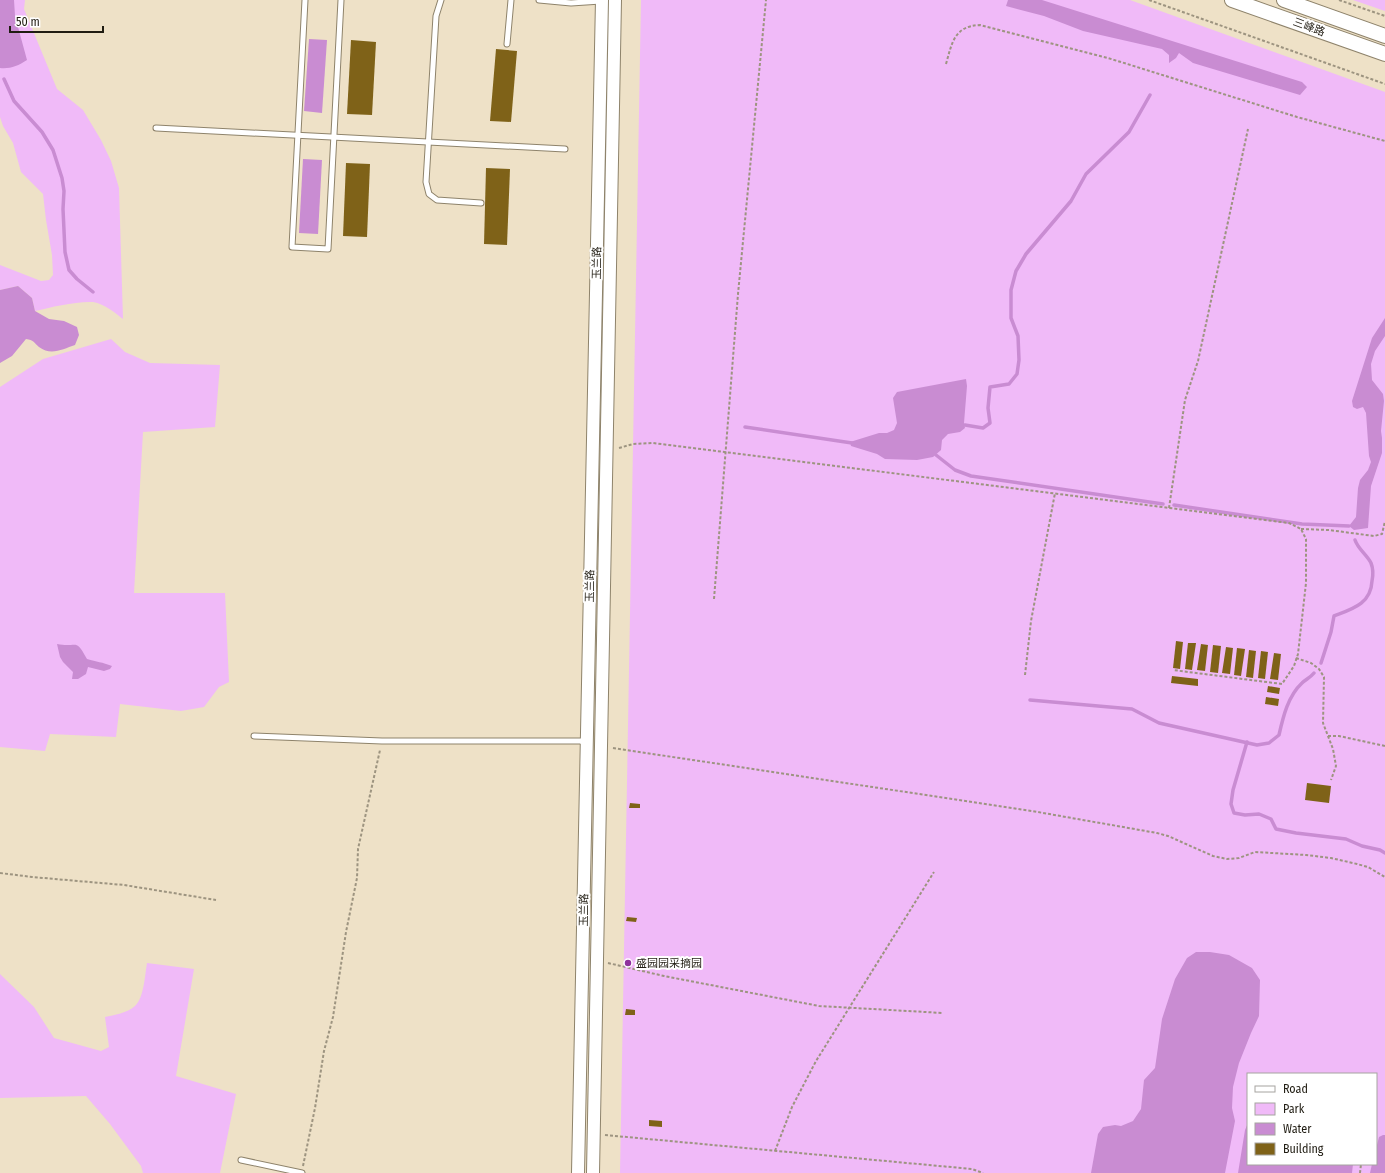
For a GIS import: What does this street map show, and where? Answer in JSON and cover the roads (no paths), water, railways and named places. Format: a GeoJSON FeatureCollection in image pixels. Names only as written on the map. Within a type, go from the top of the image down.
{"type":"FeatureCollection","features":[{"type":"Feature","properties":{"kind":"main road","name":"三峰路"},"geometry":{"type":"LineString","coordinates":[[1232,0],[1385,54]]}},
{"type":"Feature","properties":{"kind":"main road","name":"三峰路"},"geometry":{"type":"LineString","coordinates":[[1284,0],[1385,36]]}},
{"type":"Feature","properties":{"kind":"street","name":"玉兰路"},"geometry":{"type":"LineString","coordinates":[[593,1173],[606,452],[608,0]]}},
{"type":"Feature","properties":{"kind":"street","name":"玉兰路"},"geometry":{"type":"LineString","coordinates":[[578,1173],[587,744],[608,0]]}},
{"type":"Feature","properties":{"kind":"lane"},"geometry":{"type":"LineString","coordinates":[[304,0],[292,247],[328,249],[342,0]]}},
{"type":"Feature","properties":{"kind":"lane"},"geometry":{"type":"LineString","coordinates":[[441,0],[436,16],[426,182],[428,194],[437,200],[481,203]]}},
{"type":"Feature","properties":{"kind":"lane"},"geometry":{"type":"LineString","coordinates":[[507,44],[511,0]]}},
{"type":"Feature","properties":{"kind":"lane"},"geometry":{"type":"LineString","coordinates":[[539,0],[571,3],[608,0]]}},
{"type":"Feature","properties":{"kind":"lane"},"geometry":{"type":"LineString","coordinates":[[156,128],[565,149]]}},
{"type":"Feature","properties":{"kind":"lane"},"geometry":{"type":"LineString","coordinates":[[254,736],[382,741],[581,741],[587,744]]}},
{"type":"Feature","properties":{"kind":"lane"},"geometry":{"type":"LineString","coordinates":[[241,1160],[302,1173]]}},
{"type":"Feature","properties":{"kind":"water"},"geometry":{"type":"Polygon","coordinates":[[[0,0],[14,0],[15,16],[27,60],[7,68],[0,68],[0,0]]]}},
{"type":"Feature","properties":{"kind":"water"},"geometry":{"type":"Polygon","coordinates":[[[1008,0],[1042,0],[1302,82],[1307,87],[1300,95],[1193,63],[1179,53],[1176,58],[1169,63],[1169,55],[1162,49],[1083,31],[1044,16],[1006,6],[1008,0]]]}},
{"type":"Feature","properties":{"kind":"water"},"geometry":{"type":"Polygon","coordinates":[[[309,39],[327,40],[322,113],[304,111],[309,39]]]}},
{"type":"Feature","properties":{"kind":"water"},"geometry":{"type":"Polygon","coordinates":[[[303,159],[322,160],[318,234],[299,233],[303,159]]]}},
{"type":"Feature","properties":{"kind":"water"},"geometry":{"type":"Polygon","coordinates":[[[18,286],[32,298],[35,311],[49,319],[64,321],[77,327],[79,335],[75,345],[62,350],[48,351],[26,339],[12,356],[0,363],[0,290],[18,286]]]}},
{"type":"Feature","properties":{"kind":"water"},"geometry":{"type":"Polygon","coordinates":[[[1385,318],[1385,336],[1375,351],[1371,364],[1372,380],[1383,394],[1384,401],[1381,431],[1382,453],[1371,486],[1368,528],[1354,530],[1349,526],[1356,517],[1360,480],[1368,470],[1371,462],[1369,456],[1366,413],[1363,407],[1357,409],[1353,407],[1352,401],[1372,338],[1385,318]]]}},
{"type":"Feature","properties":{"kind":"water"},"geometry":{"type":"Polygon","coordinates":[[[966,379],[965,428],[960,432],[948,434],[942,440],[941,450],[933,457],[917,460],[885,459],[877,454],[851,446],[850,442],[894,430],[897,423],[893,398],[897,392],[966,379]]]}},
{"type":"Feature","properties":{"kind":"water"},"geometry":{"type":"Polygon","coordinates":[[[57,644],[78,646],[87,659],[112,666],[110,669],[104,671],[88,667],[86,674],[78,679],[72,679],[73,672],[60,657],[57,644]]]}},
{"type":"Feature","properties":{"kind":"water"},"geometry":{"type":"Polygon","coordinates":[[[1196,952],[1210,952],[1229,955],[1252,968],[1260,980],[1259,1016],[1239,1063],[1233,1087],[1232,1108],[1235,1121],[1225,1173],[1091,1173],[1098,1134],[1103,1127],[1115,1125],[1121,1126],[1133,1121],[1141,1109],[1144,1080],[1155,1068],[1162,1019],[1175,979],[1187,958],[1196,952]]]}},
{"type":"Feature","properties":{"kind":"water"},"geometry":{"type":"Polygon","coordinates":[[[1247,1125],[1247,1165],[1353,1165],[1352,1173],[1238,1173],[1247,1125]]]}},
{"type":"Feature","properties":{"kind":"water"},"geometry":{"type":"Polygon","coordinates":[[[1385,1135],[1385,1173],[1370,1173],[1372,1165],[1377,1165],[1377,1145],[1379,1137],[1385,1135]]]}},
{"type":"Feature","properties":{"kind":"waterway"},"geometry":{"type":"LineString","coordinates":[[4,79],[14,101],[42,132],[53,150],[62,178],[64,191],[63,209],[65,252],[69,270],[77,279],[93,292]]}},
{"type":"Feature","properties":{"kind":"waterway"},"geometry":{"type":"LineString","coordinates":[[965,425],[983,428],[990,423],[988,408],[990,387],[1009,384],[1017,374],[1019,360],[1018,336],[1011,318],[1011,290],[1016,271],[1026,254],[1071,201],[1086,174],[1129,132],[1150,95]]}},
{"type":"Feature","properties":{"kind":"waterway"},"geometry":{"type":"LineString","coordinates":[[745,427],[852,443]]}},
{"type":"Feature","properties":{"kind":"waterway"},"geometry":{"type":"LineString","coordinates":[[936,455],[955,470],[971,476],[1163,504]]}},
{"type":"Feature","properties":{"kind":"waterway"},"geometry":{"type":"LineString","coordinates":[[1174,505],[1302,524],[1349,526]]}},
{"type":"Feature","properties":{"kind":"waterway"},"geometry":{"type":"LineString","coordinates":[[1321,663],[1331,632],[1334,616],[1354,608],[1364,600],[1371,589],[1373,574],[1372,565],[1355,540]]}},
{"type":"Feature","properties":{"kind":"waterway"},"geometry":{"type":"LineString","coordinates":[[1030,700],[1132,709],[1159,723],[1257,745],[1269,743],[1279,735],[1284,714],[1293,694],[1297,688],[1314,673]]}},
{"type":"Feature","properties":{"kind":"waterway"},"geometry":{"type":"LineString","coordinates":[[1247,742],[1233,790],[1231,804],[1234,813],[1245,815],[1259,814],[1271,819],[1276,829],[1346,839],[1385,853]]}},
{"type":"Feature","properties":{"kind":"place","name":"盛园园采摘园"},"geometry":{"type":"Point","coordinates":[628,963]}}]}
